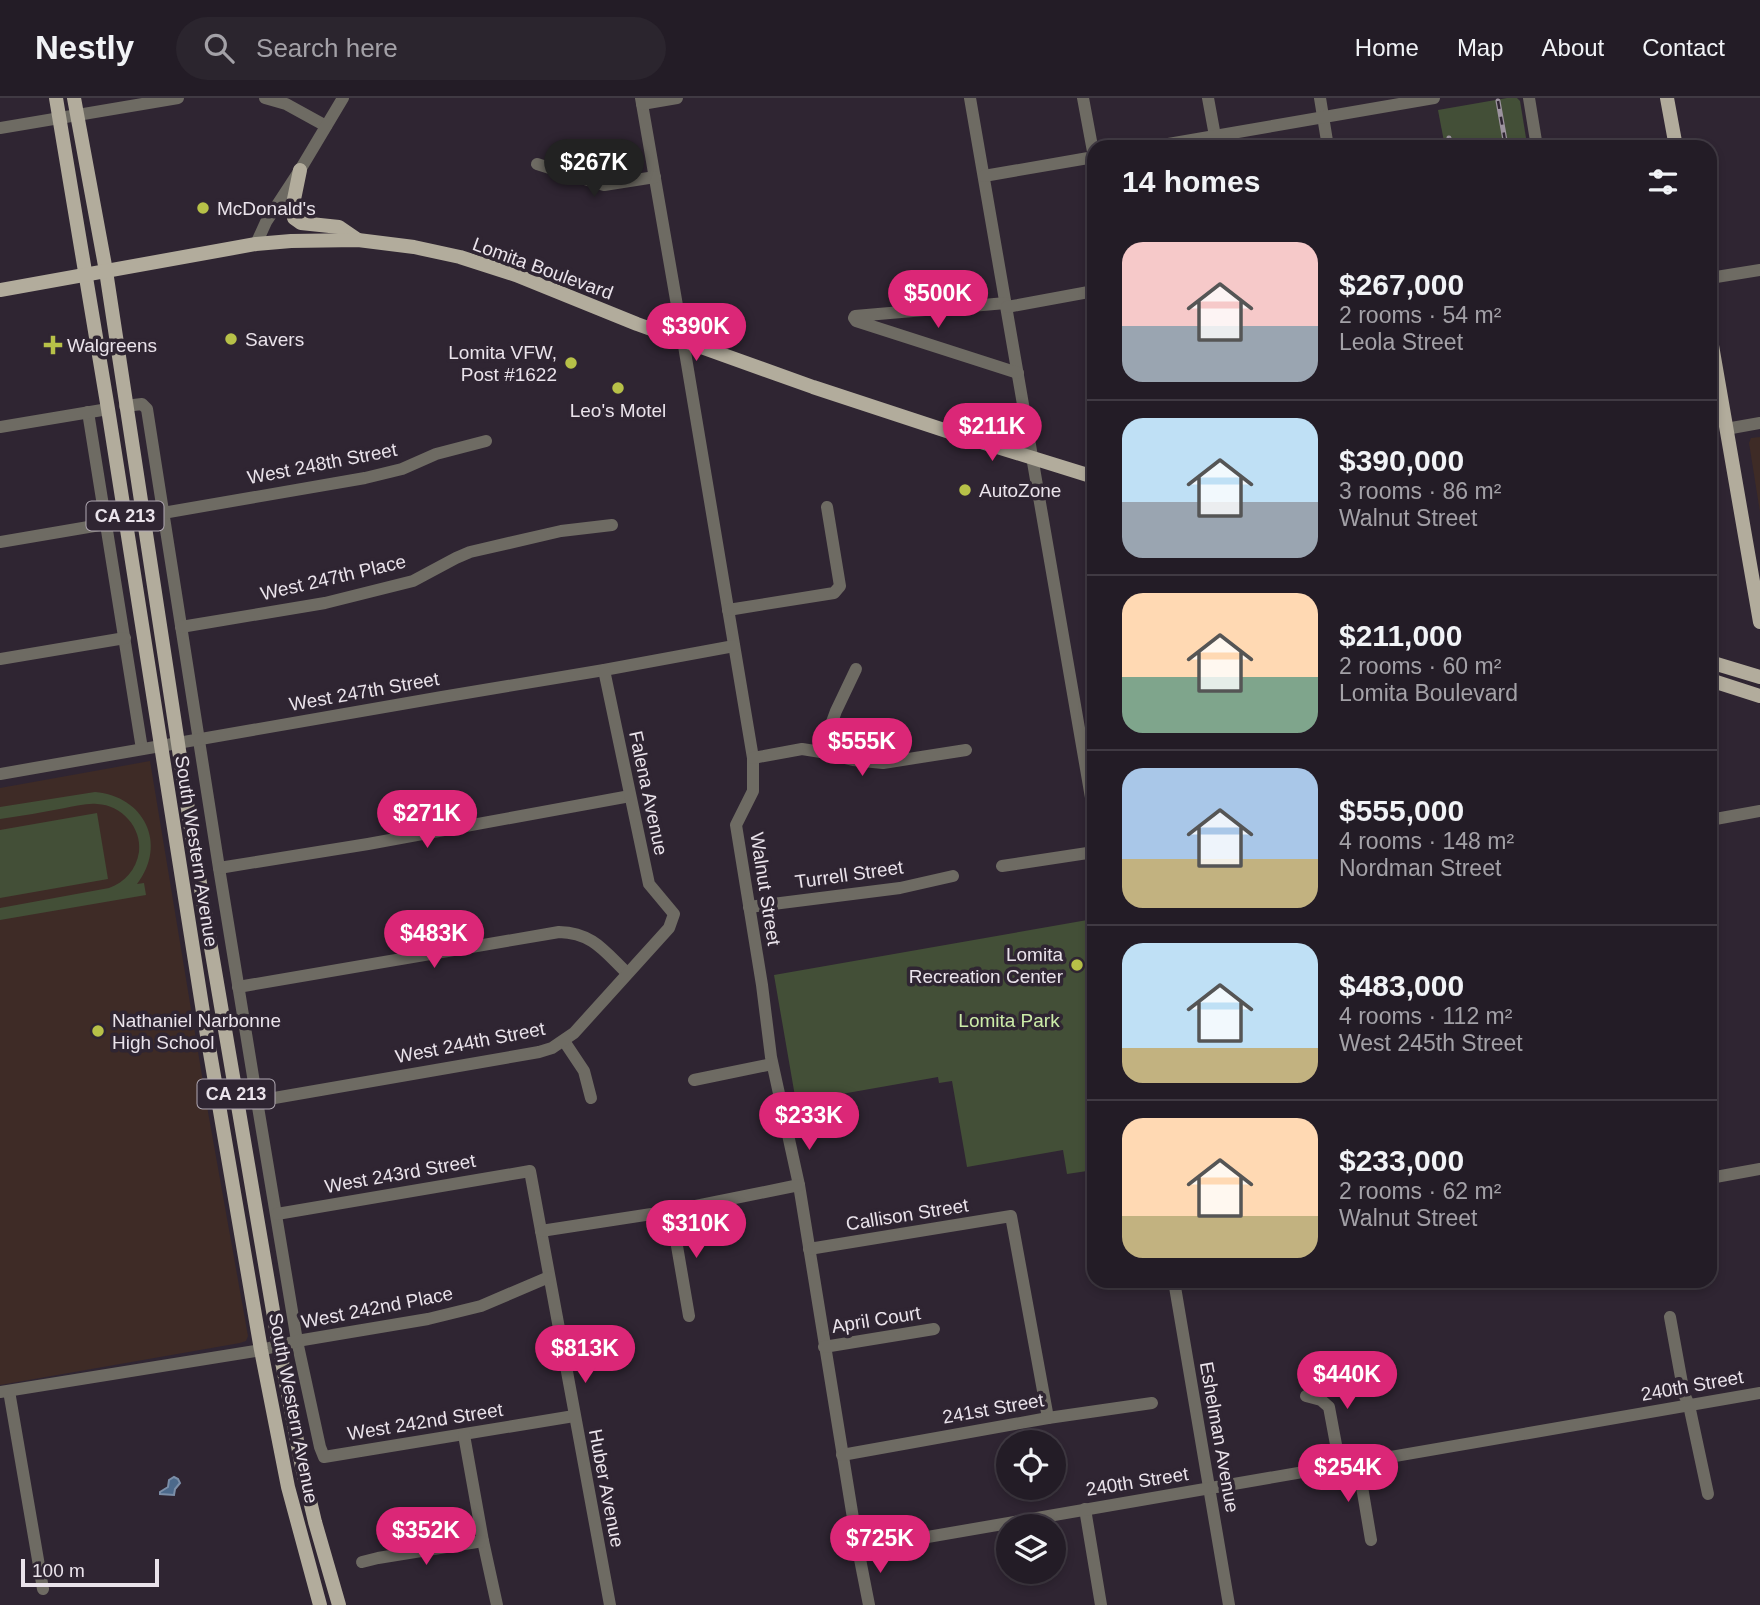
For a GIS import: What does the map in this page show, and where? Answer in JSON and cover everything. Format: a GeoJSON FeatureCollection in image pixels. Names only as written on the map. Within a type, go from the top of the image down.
{"type":"FeatureCollection","features":[{"type":"Feature","properties":{"kind":"main road","name":"South Western Avenue"},"geometry":{"type":"LineString","coordinates":[[56,98],[201,1000],[261,1350],[288,1487],[320,1605]]}},
{"type":"Feature","properties":{"kind":"main road","name":"South Western Avenue"},"geometry":{"type":"LineString","coordinates":[[74,98],[106,271],[193,842],[279,1346],[302,1467],[339,1605]]}},
{"type":"Feature","properties":{"kind":"main road"},"geometry":{"type":"LineString","coordinates":[[1667,98],[1675,140]]}},
{"type":"Feature","properties":{"kind":"main road"},"geometry":{"type":"LineString","coordinates":[[300,170],[292,209],[294,218],[301,223],[339,227],[358,240]]}},
{"type":"Feature","properties":{"kind":"main road","name":"Lomita Boulevard"},"geometry":{"type":"LineString","coordinates":[[0,290],[256,244],[358,240],[414,247],[460,257],[516,275],[629,321],[824,390],[1087,475]]}},
{"type":"Feature","properties":{"kind":"main road"},"geometry":{"type":"LineString","coordinates":[[1717,376],[1760,622]]}},
{"type":"Feature","properties":{"kind":"main road"},"geometry":{"type":"LineString","coordinates":[[1717,664],[1760,677]]}},
{"type":"Feature","properties":{"kind":"main road"},"geometry":{"type":"LineString","coordinates":[[1717,682],[1760,696]]}},
{"type":"Feature","properties":{"kind":"street"},"geometry":{"type":"LineString","coordinates":[[0,128],[178,98]]}},
{"type":"Feature","properties":{"kind":"street"},"geometry":{"type":"LineString","coordinates":[[265,98],[286,104],[326,126]]}},
{"type":"Feature","properties":{"kind":"street"},"geometry":{"type":"LineString","coordinates":[[256,244],[266,222],[342,98]]}},
{"type":"Feature","properties":{"kind":"street"},"geometry":{"type":"LineString","coordinates":[[642,101],[677,98]]}},
{"type":"Feature","properties":{"kind":"street"},"geometry":{"type":"LineString","coordinates":[[970,98],[1032,457],[1087,750]]}},
{"type":"Feature","properties":{"kind":"street"},"geometry":{"type":"LineString","coordinates":[[1083,98],[1091,140]]}},
{"type":"Feature","properties":{"kind":"street"},"geometry":{"type":"LineString","coordinates":[[1208,98],[1214,136]]}},
{"type":"Feature","properties":{"kind":"street"},"geometry":{"type":"LineString","coordinates":[[1320,98],[1327,140]]}},
{"type":"Feature","properties":{"kind":"street"},"geometry":{"type":"LineString","coordinates":[[1191,140],[1434,98]]}},
{"type":"Feature","properties":{"kind":"street"},"geometry":{"type":"LineString","coordinates":[[1529,98],[1536,140]]}},
{"type":"Feature","properties":{"kind":"street","name":"Walnut Street"},"geometry":{"type":"LineString","coordinates":[[642,101],[753,758],[752,791],[736,825],[772,1064],[799,1185],[869,1605]]}},
{"type":"Feature","properties":{"kind":"street"},"geometry":{"type":"LineString","coordinates":[[984,176],[1087,158]]}},
{"type":"Feature","properties":{"kind":"street"},"geometry":{"type":"LineString","coordinates":[[537,164],[604,185],[655,177]]}},
{"type":"Feature","properties":{"kind":"street"},"geometry":{"type":"LineString","coordinates":[[1717,277],[1760,270]]}},
{"type":"Feature","properties":{"kind":"street"},"geometry":{"type":"LineString","coordinates":[[1018,373],[856,321],[854,318],[1006,305],[1087,291]]}},
{"type":"Feature","properties":{"kind":"street","name":"South Western Avenue"},"geometry":{"type":"LineString","coordinates":[[125,406],[142,404],[147,409],[297,1341],[324,1457]]}},
{"type":"Feature","properties":{"kind":"street"},"geometry":{"type":"LineString","coordinates":[[0,427],[108,409]]}},
{"type":"Feature","properties":{"kind":"street"},"geometry":{"type":"LineString","coordinates":[[88,412],[142,749]]}},
{"type":"Feature","properties":{"kind":"street"},"geometry":{"type":"LineString","coordinates":[[1726,429],[1760,423]]}},
{"type":"Feature","properties":{"kind":"street","name":"West 248th Street"},"geometry":{"type":"LineString","coordinates":[[163,513],[365,478],[402,469],[436,454],[486,441]]}},
{"type":"Feature","properties":{"kind":"street"},"geometry":{"type":"LineString","coordinates":[[728,610],[834,593],[840,586],[827,508]]}},
{"type":"Feature","properties":{"kind":"street"},"geometry":{"type":"LineString","coordinates":[[0,542],[106,524]]}},
{"type":"Feature","properties":{"kind":"street","name":"West 247th Place"},"geometry":{"type":"LineString","coordinates":[[181,627],[325,603],[413,581],[470,552],[561,531],[612,525]]}},
{"type":"Feature","properties":{"kind":"street"},"geometry":{"type":"LineString","coordinates":[[0,659],[125,638]]}},
{"type":"Feature","properties":{"kind":"street","name":"West 247th Street"},"geometry":{"type":"LineString","coordinates":[[0,774],[734,646]]}},
{"type":"Feature","properties":{"kind":"street"},"geometry":{"type":"LineString","coordinates":[[821,752],[836,711],[856,669]]}},
{"type":"Feature","properties":{"kind":"street","name":"Falena Avenue"},"geometry":{"type":"LineString","coordinates":[[604,670],[649,884],[674,914]]}},
{"type":"Feature","properties":{"kind":"street"},"geometry":{"type":"LineString","coordinates":[[753,758],[802,749],[853,760],[883,763],[966,750]]}},
{"type":"Feature","properties":{"kind":"street"},"geometry":{"type":"LineString","coordinates":[[219,868],[368,844],[629,796]]}},
{"type":"Feature","properties":{"kind":"street"},"geometry":{"type":"LineString","coordinates":[[1717,819],[1760,811]]}},
{"type":"Feature","properties":{"kind":"street"},"geometry":{"type":"LineString","coordinates":[[1002,866],[1087,853]]}},
{"type":"Feature","properties":{"kind":"street","name":"Turrell Street"},"geometry":{"type":"LineString","coordinates":[[749,907],[900,888],[953,876]]}},
{"type":"Feature","properties":{"kind":"street","name":"West 244th Street"},"geometry":{"type":"LineString","coordinates":[[257,1101],[552,1048],[574,1033],[669,928],[674,914]]}},
{"type":"Feature","properties":{"kind":"street"},"geometry":{"type":"LineString","coordinates":[[238,987],[559,932],[577,934],[593,941],[627,973]]}},
{"type":"Feature","properties":{"kind":"street"},"geometry":{"type":"LineString","coordinates":[[564,1041],[584,1071],[591,1098]]}},
{"type":"Feature","properties":{"kind":"street"},"geometry":{"type":"LineString","coordinates":[[694,1080],[772,1064]]}},
{"type":"Feature","properties":{"kind":"street"},"geometry":{"type":"LineString","coordinates":[[1717,1177],[1760,1169]]}},
{"type":"Feature","properties":{"kind":"street","name":"West 243rd Street"},"geometry":{"type":"LineString","coordinates":[[277,1214],[530,1171]]}},
{"type":"Feature","properties":{"kind":"street","name":"Huber Avenue"},"geometry":{"type":"LineString","coordinates":[[530,1171],[610,1605]]}},
{"type":"Feature","properties":{"kind":"street"},"geometry":{"type":"LineString","coordinates":[[541,1231],[671,1210],[799,1185]]}},
{"type":"Feature","properties":{"kind":"street"},"geometry":{"type":"LineString","coordinates":[[671,1210],[689,1316]]}},
{"type":"Feature","properties":{"kind":"street","name":"Callison Street"},"geometry":{"type":"LineString","coordinates":[[809,1249],[1010,1216],[1048,1418]]}},
{"type":"Feature","properties":{"kind":"street","name":"West 242nd Place"},"geometry":{"type":"LineString","coordinates":[[4,1392],[261,1350],[297,1341],[428,1319],[481,1306],[550,1278]]}},
{"type":"Feature","properties":{"kind":"street","name":"Eshelman Avenue"},"geometry":{"type":"LineString","coordinates":[[1175,1288],[1229,1602]]}},
{"type":"Feature","properties":{"kind":"street"},"geometry":{"type":"LineString","coordinates":[[1670,1317],[1684,1394],[1689,1405],[1708,1494]]}},
{"type":"Feature","properties":{"kind":"street","name":"April Court"},"geometry":{"type":"LineString","coordinates":[[824,1347],[934,1329]]}},
{"type":"Feature","properties":{"kind":"street"},"geometry":{"type":"LineString","coordinates":[[4,1392],[43,1589]]}},
{"type":"Feature","properties":{"kind":"street","name":"240th Street"},"geometry":{"type":"LineString","coordinates":[[858,1551],[1085,1509],[1760,1393]]}},
{"type":"Feature","properties":{"kind":"street"},"geometry":{"type":"LineString","coordinates":[[1306,1396],[1321,1400],[1329,1408],[1340,1466]]}},
{"type":"Feature","properties":{"kind":"street","name":"241st Street"},"geometry":{"type":"LineString","coordinates":[[842,1455],[1048,1418],[1152,1403]]}},
{"type":"Feature","properties":{"kind":"street","name":"West 242nd Street"},"geometry":{"type":"LineString","coordinates":[[324,1457],[574,1416]]}},
{"type":"Feature","properties":{"kind":"street"},"geometry":{"type":"LineString","coordinates":[[464,1435],[497,1605]]}},
{"type":"Feature","properties":{"kind":"street"},"geometry":{"type":"LineString","coordinates":[[1358,1463],[1371,1540]]}},
{"type":"Feature","properties":{"kind":"street"},"geometry":{"type":"LineString","coordinates":[[1085,1509],[1101,1605]]}},
{"type":"Feature","properties":{"kind":"street"},"geometry":{"type":"LineString","coordinates":[[362,1562],[483,1541]]}},
{"type":"Feature","properties":{"kind":"shaded area"},"geometry":{"type":"Polygon","coordinates":[[[1760,437],[1760,512],[1749,443],[1751,438],[1760,437]]]}},
{"type":"Feature","properties":{"kind":"shaded area","name":"Nathaniel Narbonne High School"},"geometry":{"type":"Polygon","coordinates":[[[150,761],[248,1336],[246,1341],[240,1343],[0,1385],[0,788],[150,761]]]}},
{"type":"Feature","properties":{"kind":"green space"},"geometry":{"type":"Polygon","coordinates":[[[1517,98],[1520,101],[1526,140],[1444,140],[1438,110],[1517,98]]]}},
{"type":"Feature","properties":{"kind":"green space"},"geometry":{"type":"Polygon","coordinates":[[[95,792],[112,795],[127,802],[146,824],[150,853],[146,869],[137,884],[144,883],[146,895],[0,920],[0,908],[109,888],[129,874],[139,852],[137,835],[122,813],[106,805],[89,804],[0,819],[0,807],[95,792]]]}},
{"type":"Feature","properties":{"kind":"green space"},"geometry":{"type":"Polygon","coordinates":[[[97,813],[108,879],[0,898],[0,830],[97,813]]]}},
{"type":"Feature","properties":{"kind":"green space","name":"Lomita Park"},"geometry":{"type":"Polygon","coordinates":[[[1087,920],[1087,1171],[1067,1174],[1063,1150],[967,1167],[952,1081],[939,1083],[938,1077],[796,1102],[774,975],[1087,920]]]}},
{"type":"Feature","properties":{"kind":"water"},"geometry":{"type":"Polygon","coordinates":[[[174,1477],[180,1483],[174,1495],[160,1494],[168,1487],[169,1480],[174,1477]]]}},
{"type":"Feature","properties":{"kind":"railway"},"geometry":{"type":"LineString","coordinates":[[1498,101],[1505,140]]}},
{"type":"Feature","properties":{"kind":"place","name":"McDonald's"},"geometry":{"type":"Point","coordinates":[203,208]}},
{"type":"Feature","properties":{"kind":"place","name":"Savers"},"geometry":{"type":"Point","coordinates":[231,339]}},
{"type":"Feature","properties":{"kind":"place","name":"Walgreens"},"geometry":{"type":"Point","coordinates":[53,345]}},
{"type":"Feature","properties":{"kind":"place","name":"Lomita VFW, Post #1622"},"geometry":{"type":"Point","coordinates":[571,363]}},
{"type":"Feature","properties":{"kind":"place","name":"Leo's Motel"},"geometry":{"type":"Point","coordinates":[618,388]}},
{"type":"Feature","properties":{"kind":"place","name":"AutoZone"},"geometry":{"type":"Point","coordinates":[965,490]}},
{"type":"Feature","properties":{"kind":"place","name":"Lomita Recreation Center"},"geometry":{"type":"Point","coordinates":[1077,965]}},
{"type":"Feature","properties":{"kind":"place","name":"Nathaniel Narbonne High School"},"geometry":{"type":"Point","coordinates":[98,1031]}}]}
